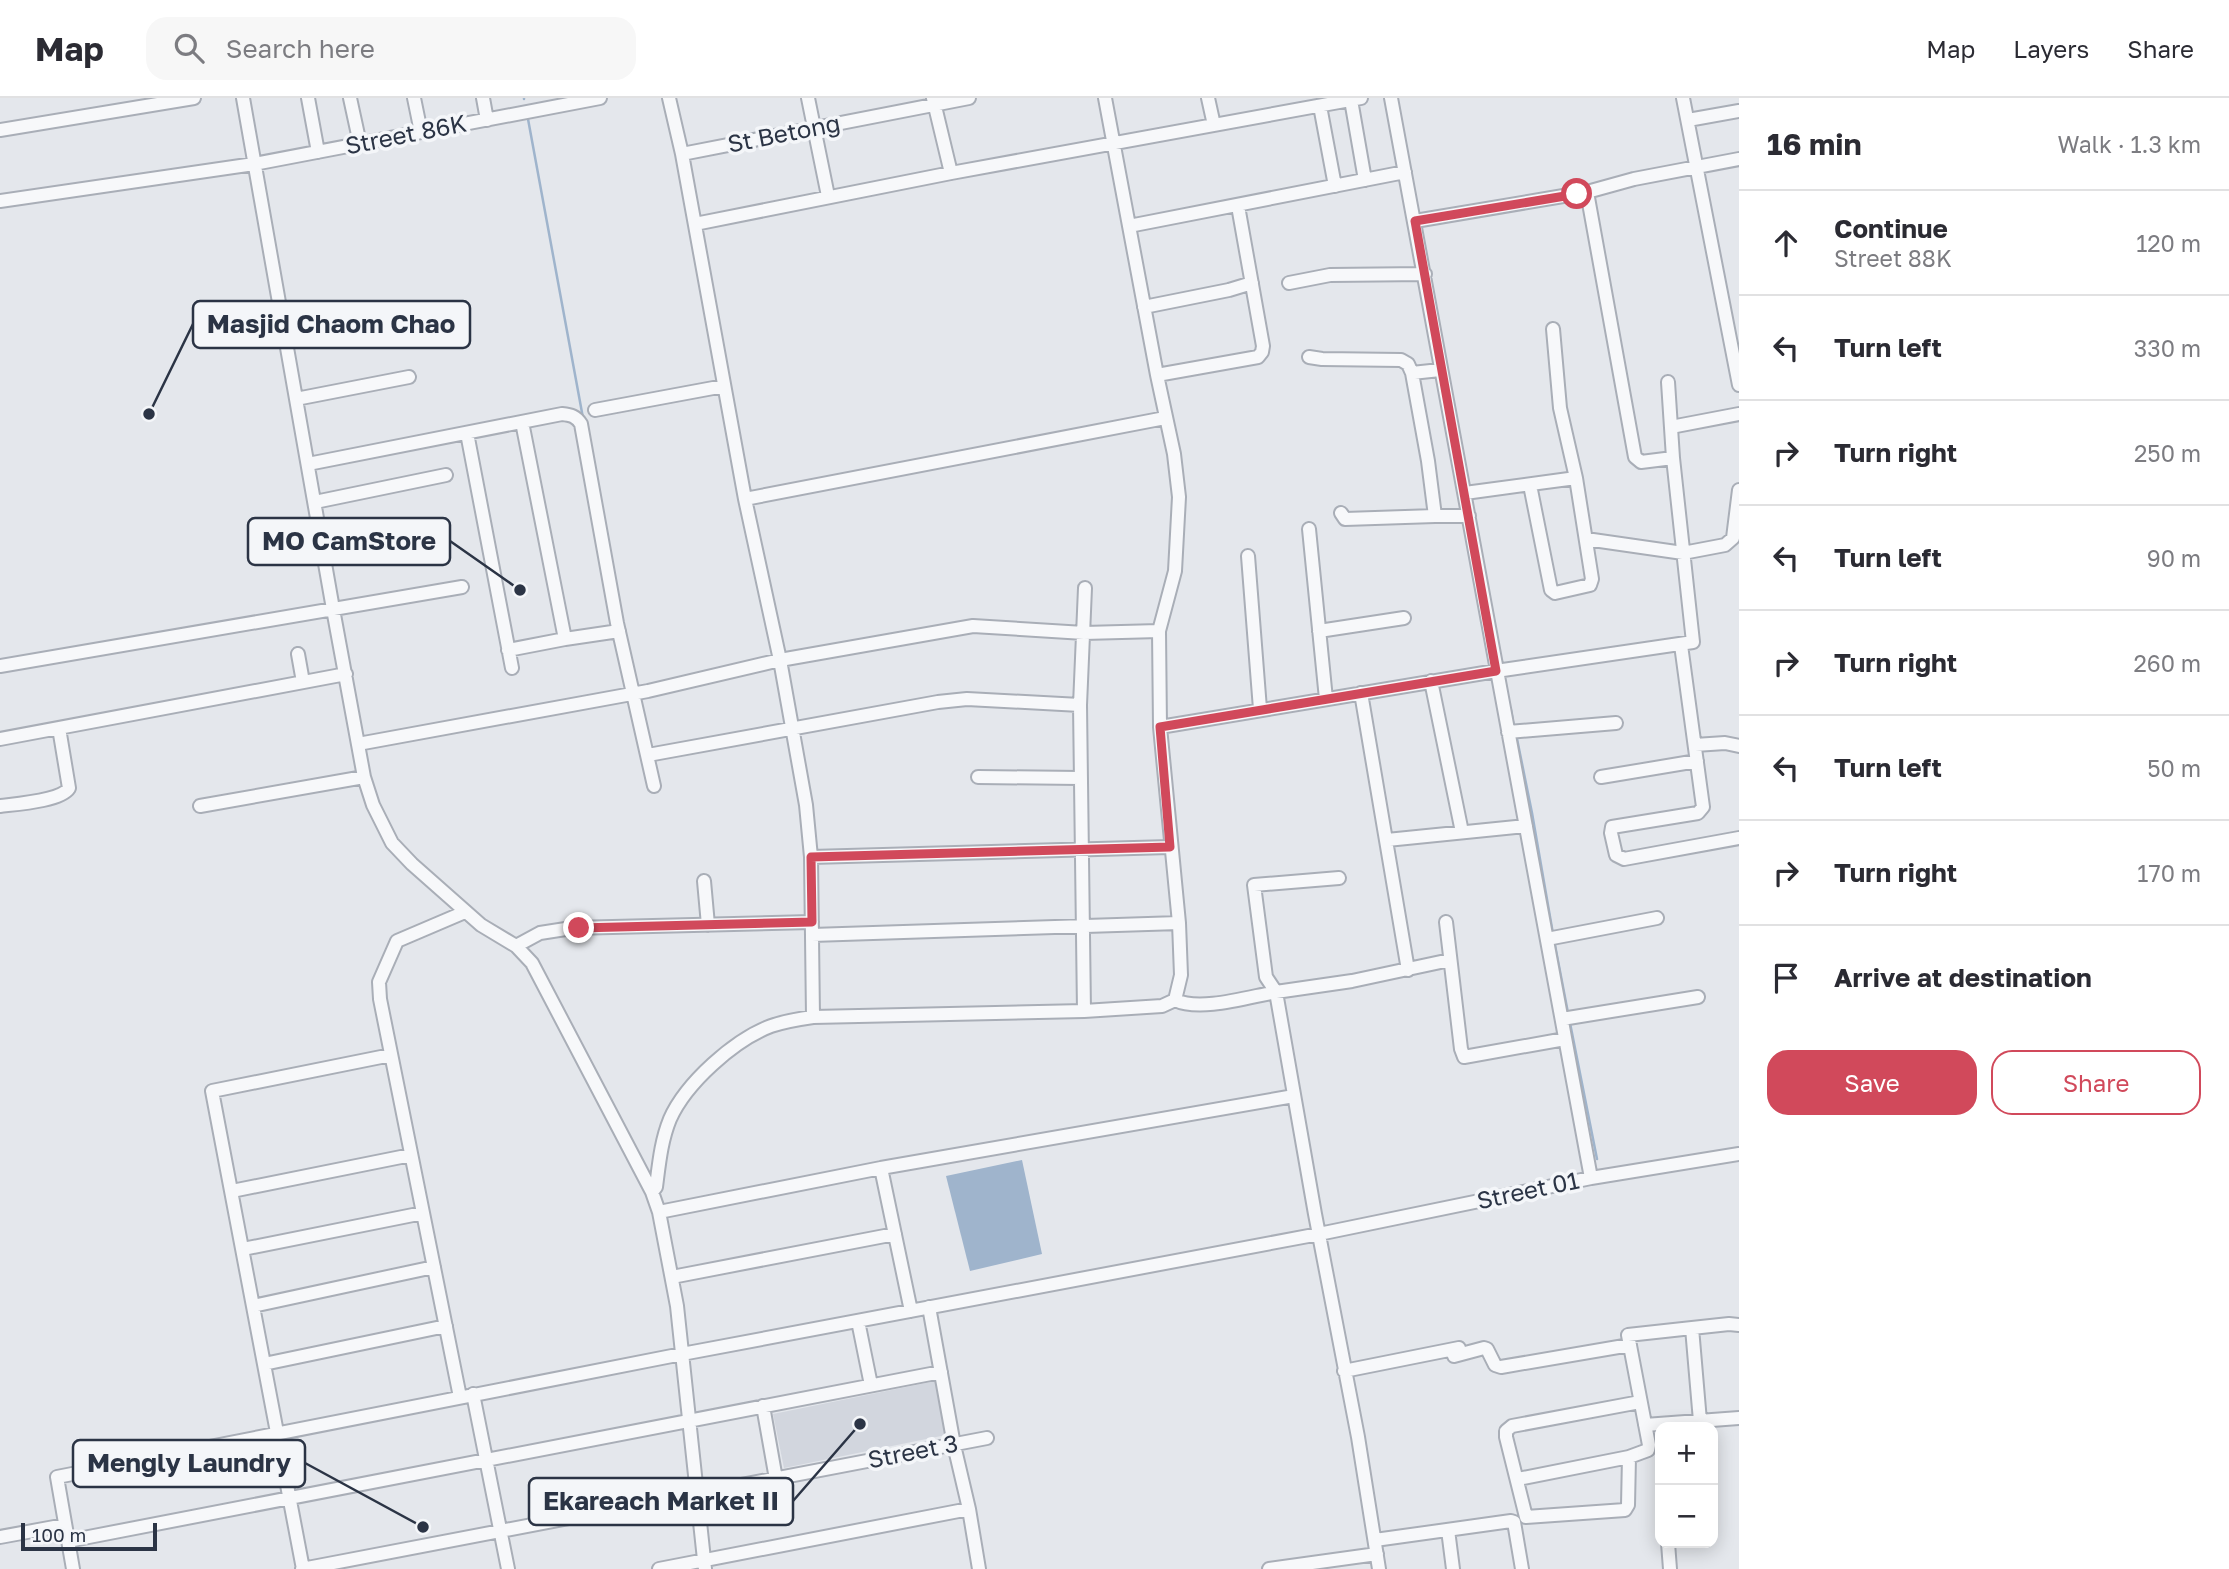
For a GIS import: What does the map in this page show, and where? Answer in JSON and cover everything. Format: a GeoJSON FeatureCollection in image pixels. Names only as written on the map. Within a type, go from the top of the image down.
{"type":"FeatureCollection","features":[{"type":"Feature","properties":{"kind":"street"},"geometry":{"type":"LineString","coordinates":[[0,130],[194,98]]}},
{"type":"Feature","properties":{"kind":"street"},"geometry":{"type":"LineString","coordinates":[[243,98],[364,777],[373,805],[392,843],[465,912],[516,946],[532,963],[652,1192],[659,1212],[672,1277],[704,1565]]}},
{"type":"Feature","properties":{"kind":"street"},"geometry":{"type":"LineString","coordinates":[[308,98],[318,152]]}},
{"type":"Feature","properties":{"kind":"street"},"geometry":{"type":"LineString","coordinates":[[350,98],[360,144]]}},
{"type":"Feature","properties":{"kind":"street"},"geometry":{"type":"LineString","coordinates":[[414,98],[421,132]]}},
{"type":"Feature","properties":{"kind":"street"},"geometry":{"type":"LineString","coordinates":[[483,98],[487,120]]}},
{"type":"Feature","properties":{"kind":"street","name":"Street 86K"},"geometry":{"type":"LineString","coordinates":[[0,201],[254,164],[600,98]]}},
{"type":"Feature","properties":{"kind":"street"},"geometry":{"type":"LineString","coordinates":[[669,98],[682,154],[745,499],[780,660],[806,805],[811,857],[813,1017]]}},
{"type":"Feature","properties":{"kind":"street"},"geometry":{"type":"LineString","coordinates":[[808,98],[828,196]]}},
{"type":"Feature","properties":{"kind":"street","name":"St Betong"},"geometry":{"type":"LineString","coordinates":[[682,154],[934,101],[969,98]]}},
{"type":"Feature","properties":{"kind":"street"},"geometry":{"type":"LineString","coordinates":[[1105,98],[1174,454],[1179,497],[1175,571],[1159,631],[1160,727],[1179,922],[1181,975],[1175,1000]]}},
{"type":"Feature","properties":{"kind":"street"},"geometry":{"type":"LineString","coordinates":[[1208,98],[1214,125]]}},
{"type":"Feature","properties":{"kind":"street"},"geometry":{"type":"LineString","coordinates":[[1391,98],[1496,671],[1513,732],[1526,826],[1553,938],[1568,1018],[1565,1039],[1591,1178]]}},
{"type":"Feature","properties":{"kind":"street"},"geometry":{"type":"LineString","coordinates":[[1684,98],[1736,347],[1739,384]]}},
{"type":"Feature","properties":{"kind":"street"},"geometry":{"type":"LineString","coordinates":[[695,224],[828,196],[1356,99],[1365,180]]}},
{"type":"Feature","properties":{"kind":"street"},"geometry":{"type":"LineString","coordinates":[[934,101],[951,173]]}},
{"type":"Feature","properties":{"kind":"street"},"geometry":{"type":"LineString","coordinates":[[1324,103],[1335,186]]}},
{"type":"Feature","properties":{"kind":"street"},"geometry":{"type":"LineString","coordinates":[[1688,120],[1739,111]]}},
{"type":"Feature","properties":{"kind":"street"},"geometry":{"type":"LineString","coordinates":[[1415,221],[1587,192],[1634,178],[1739,159]]}},
{"type":"Feature","properties":{"kind":"street"},"geometry":{"type":"LineString","coordinates":[[1129,226],[1405,173]]}},
{"type":"Feature","properties":{"kind":"street"},"geometry":{"type":"LineString","coordinates":[[1587,192],[1635,457],[1641,462],[1673,458]]}},
{"type":"Feature","properties":{"kind":"street"},"geometry":{"type":"LineString","coordinates":[[1157,375],[1258,357],[1262,352],[1238,206]]}},
{"type":"Feature","properties":{"kind":"street"},"geometry":{"type":"LineString","coordinates":[[1289,283],[1330,275],[1424,274]]}},
{"type":"Feature","properties":{"kind":"street"},"geometry":{"type":"LineString","coordinates":[[1144,307],[1252,284]]}},
{"type":"Feature","properties":{"kind":"street"},"geometry":{"type":"LineString","coordinates":[[283,332],[404,310]]}},
{"type":"Feature","properties":{"kind":"street"},"geometry":{"type":"LineString","coordinates":[[1530,485],[1551,590],[1555,593],[1590,585],[1592,579],[1576,478],[1560,408],[1553,329]]}},
{"type":"Feature","properties":{"kind":"street"},"geometry":{"type":"LineString","coordinates":[[1309,357],[1401,360],[1408,363],[1428,461],[1435,516]]}},
{"type":"Feature","properties":{"kind":"street"},"geometry":{"type":"LineString","coordinates":[[1412,373],[1440,370]]}},
{"type":"Feature","properties":{"kind":"street"},"geometry":{"type":"LineString","coordinates":[[296,399],[409,377]]}},
{"type":"Feature","properties":{"kind":"street"},"geometry":{"type":"LineString","coordinates":[[1160,727],[1431,681],[1693,642],[1682,553],[1668,382]]}},
{"type":"Feature","properties":{"kind":"street"},"geometry":{"type":"LineString","coordinates":[[595,410],[724,386]]}},
{"type":"Feature","properties":{"kind":"street"},"geometry":{"type":"LineString","coordinates":[[1671,427],[1739,414]]}},
{"type":"Feature","properties":{"kind":"street"},"geometry":{"type":"LineString","coordinates":[[308,464],[522,422],[569,415],[578,419],[619,631],[654,786]]}},
{"type":"Feature","properties":{"kind":"street"},"geometry":{"type":"LineString","coordinates":[[745,499],[1165,418]]}},
{"type":"Feature","properties":{"kind":"street"},"geometry":{"type":"LineString","coordinates":[[522,422],[565,639]]}},
{"type":"Feature","properties":{"kind":"street"},"geometry":{"type":"LineString","coordinates":[[467,433],[512,667]]}},
{"type":"Feature","properties":{"kind":"street"},"geometry":{"type":"LineString","coordinates":[[315,502],[446,475]]}},
{"type":"Feature","properties":{"kind":"street"},"geometry":{"type":"LineString","coordinates":[[1465,493],[1576,478]]}},
{"type":"Feature","properties":{"kind":"street"},"geometry":{"type":"LineString","coordinates":[[1586,539],[1682,553],[1725,545],[1733,538],[1739,490]]}},
{"type":"Feature","properties":{"kind":"street"},"geometry":{"type":"LineString","coordinates":[[1341,513],[1345,519],[1359,520],[1469,516]]}},
{"type":"Feature","properties":{"kind":"street"},"geometry":{"type":"LineString","coordinates":[[1308,529],[1326,699]]}},
{"type":"Feature","properties":{"kind":"street"},"geometry":{"type":"LineString","coordinates":[[1248,555],[1260,709]]}},
{"type":"Feature","properties":{"kind":"street"},"geometry":{"type":"LineString","coordinates":[[0,666],[462,587]]}},
{"type":"Feature","properties":{"kind":"street"},"geometry":{"type":"LineString","coordinates":[[1084,1011],[1080,705],[1085,588]]}},
{"type":"Feature","properties":{"kind":"street"},"geometry":{"type":"LineString","coordinates":[[1319,631],[1404,618]]}},
{"type":"Feature","properties":{"kind":"street"},"geometry":{"type":"LineString","coordinates":[[358,744],[634,693],[780,660],[973,626],[1084,633],[1159,631]]}},
{"type":"Feature","properties":{"kind":"street"},"geometry":{"type":"LineString","coordinates":[[508,650],[619,631]]}},
{"type":"Feature","properties":{"kind":"street"},"geometry":{"type":"LineString","coordinates":[[1681,645],[1696,745],[1702,811],[1612,827],[1616,855],[1624,859],[1739,838]]}},
{"type":"Feature","properties":{"kind":"street"},"geometry":{"type":"LineString","coordinates":[[298,654],[303,682]]}},
{"type":"Feature","properties":{"kind":"street"},"geometry":{"type":"LineString","coordinates":[[0,739],[345,674]]}},
{"type":"Feature","properties":{"kind":"street"},"geometry":{"type":"LineString","coordinates":[[1431,681],[1462,832]]}},
{"type":"Feature","properties":{"kind":"street"},"geometry":{"type":"LineString","coordinates":[[1361,693],[1408,970]]}},
{"type":"Feature","properties":{"kind":"street"},"geometry":{"type":"LineString","coordinates":[[648,755],[938,702],[967,699],[1080,705]]}},
{"type":"Feature","properties":{"kind":"street"},"geometry":{"type":"LineString","coordinates":[[1513,732],[1616,723]]}},
{"type":"Feature","properties":{"kind":"street"},"geometry":{"type":"LineString","coordinates":[[0,806],[67,793],[69,788],[59,728]]}},
{"type":"Feature","properties":{"kind":"street"},"geometry":{"type":"LineString","coordinates":[[1696,745],[1725,743],[1739,746]]}},
{"type":"Feature","properties":{"kind":"street"},"geometry":{"type":"LineString","coordinates":[[1601,777],[1698,761]]}},
{"type":"Feature","properties":{"kind":"street"},"geometry":{"type":"LineString","coordinates":[[200,806],[364,777]]}},
{"type":"Feature","properties":{"kind":"street"},"geometry":{"type":"LineString","coordinates":[[978,777],[1080,778]]}},
{"type":"Feature","properties":{"kind":"street"},"geometry":{"type":"LineString","coordinates":[[1387,840],[1526,826]]}},
{"type":"Feature","properties":{"kind":"street"},"geometry":{"type":"LineString","coordinates":[[811,857],[1170,847]]}},
{"type":"Feature","properties":{"kind":"street"},"geometry":{"type":"LineString","coordinates":[[1339,878],[1254,885],[1266,977],[1276,992],[1358,1437],[1379,1569]]}},
{"type":"Feature","properties":{"kind":"street"},"geometry":{"type":"LineString","coordinates":[[704,881],[708,925]]}},
{"type":"Feature","properties":{"kind":"street"},"geometry":{"type":"LineString","coordinates":[[465,912],[397,941],[379,982],[380,999],[446,1326],[486,1460],[508,1569]]}},
{"type":"Feature","properties":{"kind":"street"},"geometry":{"type":"LineString","coordinates":[[1553,938],[1657,918]]}},
{"type":"Feature","properties":{"kind":"street"},"geometry":{"type":"LineString","coordinates":[[516,946],[540,933],[572,928],[708,925],[812,929],[1082,926],[1179,922]]}},
{"type":"Feature","properties":{"kind":"street"},"geometry":{"type":"LineString","coordinates":[[1446,922],[1464,1057],[1565,1039]]}},
{"type":"Feature","properties":{"kind":"street"},"geometry":{"type":"LineString","coordinates":[[1175,1000],[1185,1005],[1210,1004],[1352,981],[1450,960]]}},
{"type":"Feature","properties":{"kind":"street"},"geometry":{"type":"LineString","coordinates":[[1568,1018],[1698,998]]}},
{"type":"Feature","properties":{"kind":"street"},"geometry":{"type":"LineString","coordinates":[[652,1192],[656,1187],[661,1150],[671,1116],[697,1081],[724,1055],[753,1034],[786,1021],[813,1017],[1084,1011],[1162,1006],[1175,1000]]}},
{"type":"Feature","properties":{"kind":"street"},"geometry":{"type":"LineString","coordinates":[[303,1569],[212,1091],[391,1055]]}},
{"type":"Feature","properties":{"kind":"street"},"geometry":{"type":"LineString","coordinates":[[659,1212],[881,1168],[1294,1096]]}},
{"type":"Feature","properties":{"kind":"street","name":"Street 01"},"geometry":{"type":"LineString","coordinates":[[65,1525],[57,1477],[682,1354],[1319,1234],[1591,1178],[1739,1154]]}},
{"type":"Feature","properties":{"kind":"street"},"geometry":{"type":"LineString","coordinates":[[232,1191],[411,1155]]}},
{"type":"Feature","properties":{"kind":"street"},"geometry":{"type":"LineString","coordinates":[[881,1168],[911,1311]]}},
{"type":"Feature","properties":{"kind":"street"},"geometry":{"type":"LineString","coordinates":[[243,1249],[423,1213]]}},
{"type":"Feature","properties":{"kind":"street"},"geometry":{"type":"LineString","coordinates":[[672,1277],[895,1234]]}},
{"type":"Feature","properties":{"kind":"street"},"geometry":{"type":"LineString","coordinates":[[253,1306],[434,1267]]}},
{"type":"Feature","properties":{"kind":"street"},"geometry":{"type":"LineString","coordinates":[[929,1307],[954,1445],[970,1509],[979,1569]]}},
{"type":"Feature","properties":{"kind":"street"},"geometry":{"type":"LineString","coordinates":[[858,1321],[871,1385]]}},
{"type":"Feature","properties":{"kind":"street"},"geometry":{"type":"LineString","coordinates":[[1518,1479],[1629,1457],[1648,1450],[1628,1335],[1739,1325]]}},
{"type":"Feature","properties":{"kind":"street"},"geometry":{"type":"LineString","coordinates":[[264,1364],[446,1326]]}},
{"type":"Feature","properties":{"kind":"street"},"geometry":{"type":"LineString","coordinates":[[1692,1328],[1700,1421]]}},
{"type":"Feature","properties":{"kind":"street"},"geometry":{"type":"LineString","coordinates":[[1344,1371],[1484,1348],[1495,1365],[1502,1367],[1630,1345]]}},
{"type":"Feature","properties":{"kind":"street"},"geometry":{"type":"LineString","coordinates":[[68,1541],[941,1372]]}},
{"type":"Feature","properties":{"kind":"street"},"geometry":{"type":"LineString","coordinates":[[1629,1457],[1628,1505],[1625,1510],[1526,1517],[1506,1431],[1513,1426],[1640,1402]]}},
{"type":"Feature","properties":{"kind":"street"},"geometry":{"type":"LineString","coordinates":[[763,1406],[776,1479]]}},
{"type":"Feature","properties":{"kind":"street"},"geometry":{"type":"LineString","coordinates":[[1644,1425],[1739,1418]]}},
{"type":"Feature","properties":{"kind":"street","name":"Street 3"},"geometry":{"type":"LineString","coordinates":[[303,1569],[988,1438]]}},
{"type":"Feature","properties":{"kind":"street"},"geometry":{"type":"LineString","coordinates":[[659,1569],[704,1565],[970,1509]]}},
{"type":"Feature","properties":{"kind":"street"},"geometry":{"type":"LineString","coordinates":[[1375,1540],[1514,1522],[1522,1569]]}},
{"type":"Feature","properties":{"kind":"street"},"geometry":{"type":"LineString","coordinates":[[0,1537],[65,1525],[74,1569]]}},
{"type":"Feature","properties":{"kind":"street"},"geometry":{"type":"LineString","coordinates":[[1448,1530],[1453,1569]]}},
{"type":"Feature","properties":{"kind":"street"},"geometry":{"type":"LineString","coordinates":[[1668,1548],[1670,1569]]}},
{"type":"Feature","properties":{"kind":"street"},"geometry":{"type":"LineString","coordinates":[[1269,1569],[1308,1566],[1377,1554]]}},
{"type":"Feature","properties":{"kind":"shaded area"},"geometry":{"type":"Polygon","coordinates":[[[936,1381],[946,1435],[784,1468],[773,1414],[936,1381]]]}},
{"type":"Feature","properties":{"kind":"water"},"geometry":{"type":"Polygon","coordinates":[[[1022,1160],[1042,1254],[970,1271],[946,1176],[1022,1160]]]}},
{"type":"Feature","properties":{"kind":"waterway"},"geometry":{"type":"LineString","coordinates":[[528,119],[583,418]]}},
{"type":"Feature","properties":{"kind":"waterway"},"geometry":{"type":"LineString","coordinates":[[1511,710],[1514,728]]}},
{"type":"Feature","properties":{"kind":"waterway"},"geometry":{"type":"LineString","coordinates":[[1516,734],[1553,934]]}},
{"type":"Feature","properties":{"kind":"waterway"},"geometry":{"type":"LineString","coordinates":[[1554,940],[1568,1013]]}},
{"type":"Feature","properties":{"kind":"waterway"},"geometry":{"type":"LineString","coordinates":[[1570,1023],[1597,1159]]}},
{"type":"Feature","properties":{"kind":"place","name":"Masjid Chaom Chao"},"geometry":{"type":"Point","coordinates":[149,414]}},
{"type":"Feature","properties":{"kind":"place","name":"MO CamStore"},"geometry":{"type":"Point","coordinates":[520,590]}},
{"type":"Feature","properties":{"kind":"place","name":"Ekareach Market II"},"geometry":{"type":"Point","coordinates":[860,1424]}},
{"type":"Feature","properties":{"kind":"place","name":"Mengly Laundry"},"geometry":{"type":"Point","coordinates":[423,1527]}},
{"type":"Feature","properties":{"kind":"route"},"geometry":{"type":"LineString","coordinates":[[579,928],[812,922],[811,857],[1170,847],[1160,727],[1496,671],[1415,221],[1577,194]]}}]}
